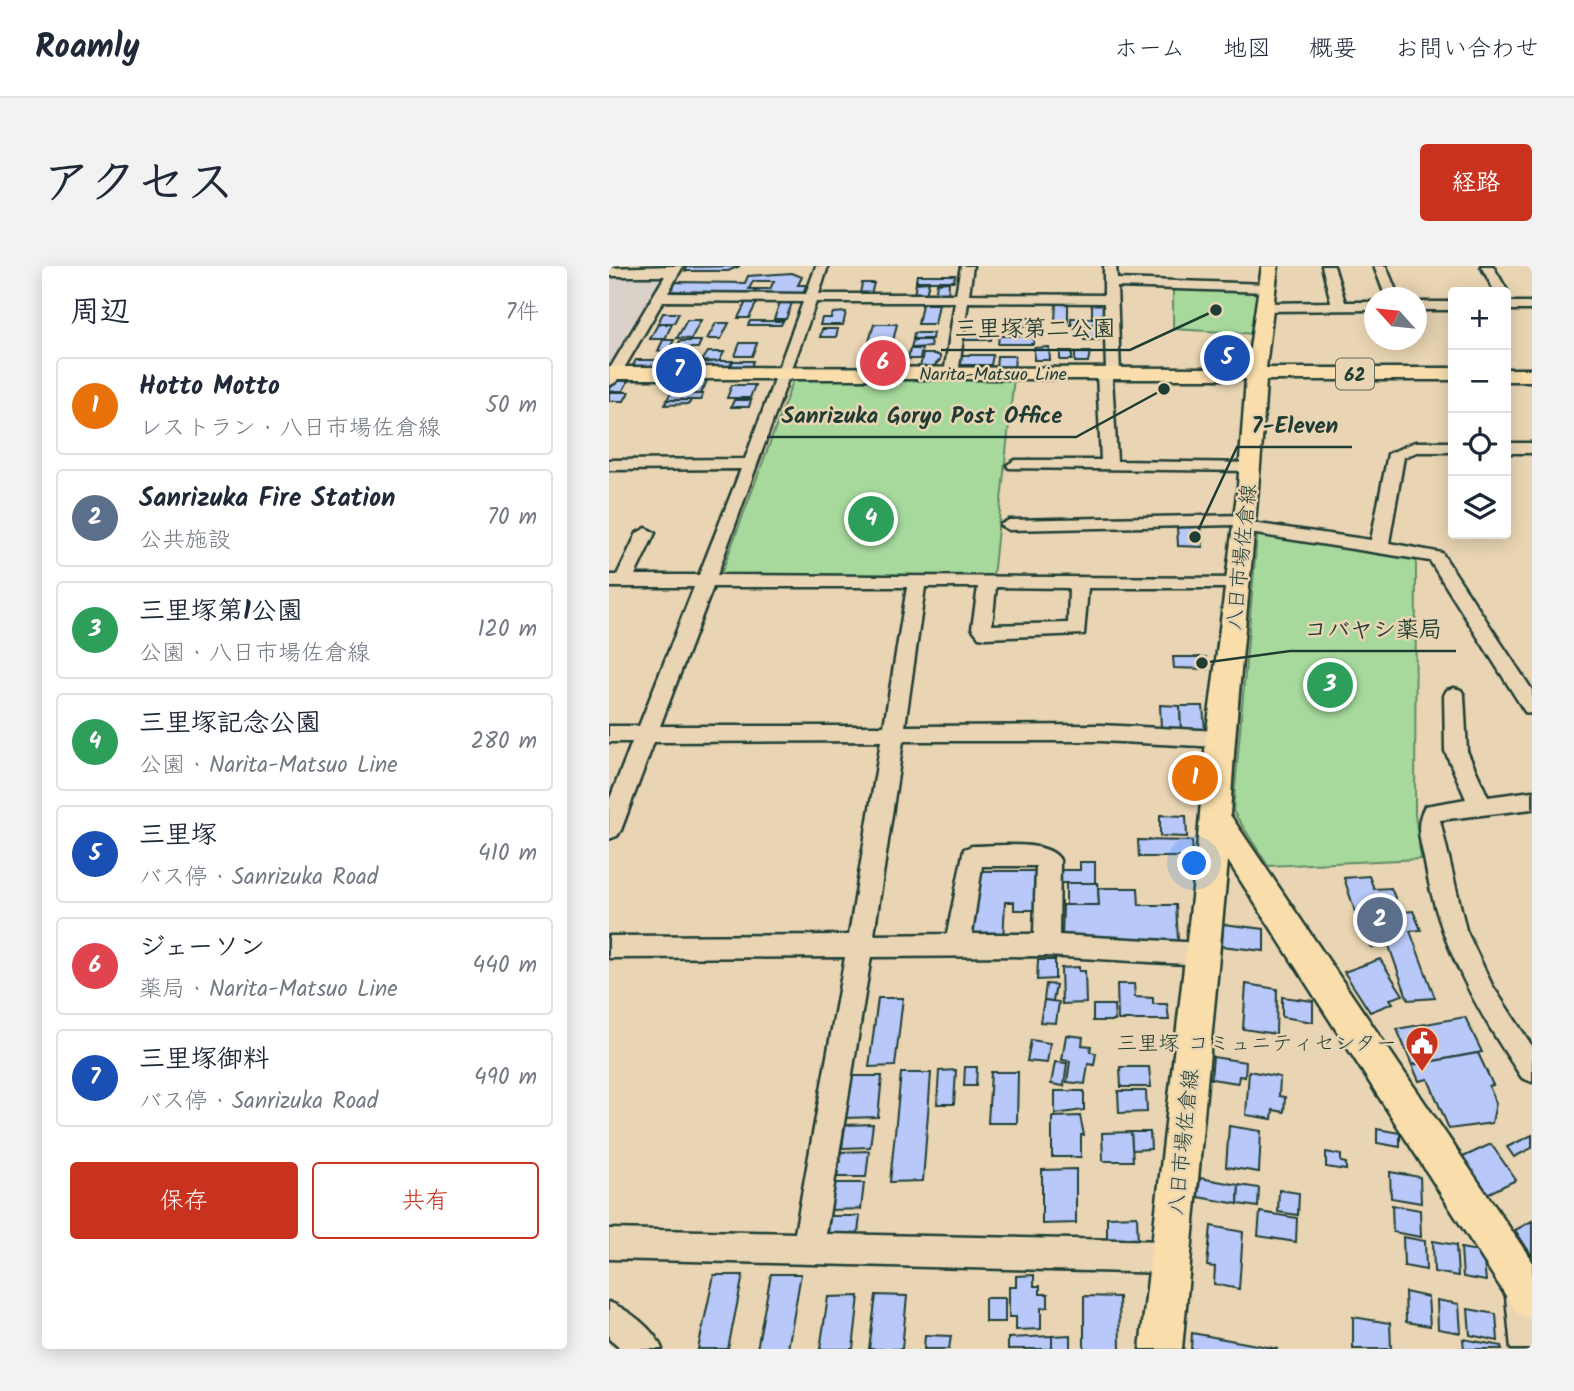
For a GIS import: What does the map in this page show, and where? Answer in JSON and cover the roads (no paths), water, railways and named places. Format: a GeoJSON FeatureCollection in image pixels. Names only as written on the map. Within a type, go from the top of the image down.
{"type":"FeatureCollection","features":[{"type":"Feature","properties":{"kind":"main road","name":"八日市場佐倉線"},"geometry":{"type":"LineString","coordinates":[[1161,1349],[1216,818],[1220,739],[1251,466],[1270,266]]}},
{"type":"Feature","properties":{"kind":"main road","name":"62"},"geometry":{"type":"LineString","coordinates":[[611,376],[782,373]]}},
{"type":"Feature","properties":{"kind":"main road","name":"Narita-Matsuo Line"},"geometry":{"type":"LineString","coordinates":[[782,373],[1258,373]]}},
{"type":"Feature","properties":{"kind":"main road","name":"62"},"geometry":{"type":"LineString","coordinates":[[1258,373],[1448,374]]}},
{"type":"Feature","properties":{"kind":"main road"},"geometry":{"type":"LineString","coordinates":[[1511,375],[1532,375]]}},
{"type":"Feature","properties":{"kind":"main road"},"geometry":{"type":"LineString","coordinates":[[1216,818],[1526,1291]]}},
{"type":"Feature","properties":{"kind":"street"},"geometry":{"type":"LineString","coordinates":[[609,830],[751,464],[821,266]]}},
{"type":"Feature","properties":{"kind":"street"},"geometry":{"type":"LineString","coordinates":[[951,374],[967,266]]}},
{"type":"Feature","properties":{"kind":"street"},"geometry":{"type":"LineString","coordinates":[[1109,465],[1110,266]]}},
{"type":"Feature","properties":{"kind":"street"},"geometry":{"type":"LineString","coordinates":[[1328,266],[1339,306]]}},
{"type":"Feature","properties":{"kind":"street"},"geometry":{"type":"LineString","coordinates":[[1380,266],[1389,287]]}},
{"type":"Feature","properties":{"kind":"street"},"geometry":{"type":"LineString","coordinates":[[1487,266],[1498,287]]}},
{"type":"Feature","properties":{"kind":"street"},"geometry":{"type":"LineString","coordinates":[[609,272],[675,269]]}},
{"type":"Feature","properties":{"kind":"street"},"geometry":{"type":"LineString","coordinates":[[611,376],[675,269]]}},
{"type":"Feature","properties":{"kind":"street"},"geometry":{"type":"LineString","coordinates":[[1111,283],[1178,283],[1266,298],[1364,306]]}},
{"type":"Feature","properties":{"kind":"street"},"geometry":{"type":"LineString","coordinates":[[659,297],[1111,299]]}},
{"type":"Feature","properties":{"kind":"street"},"geometry":{"type":"LineString","coordinates":[[1511,304],[1532,306]]}},
{"type":"Feature","properties":{"kind":"street"},"geometry":{"type":"LineString","coordinates":[[1427,306],[1448,306]]}},
{"type":"Feature","properties":{"kind":"street"},"geometry":{"type":"LineString","coordinates":[[1379,547],[1396,454],[1402,449],[1415,447],[1448,447]]}},
{"type":"Feature","properties":{"kind":"street"},"geometry":{"type":"LineString","coordinates":[[1511,448],[1532,449]]}},
{"type":"Feature","properties":{"kind":"street"},"geometry":{"type":"LineString","coordinates":[[609,465],[751,464]]}},
{"type":"Feature","properties":{"kind":"street"},"geometry":{"type":"LineString","coordinates":[[1015,465],[1251,466]]}},
{"type":"Feature","properties":{"kind":"street"},"geometry":{"type":"LineString","coordinates":[[1009,525],[1244,524],[1436,557],[1532,707]]}},
{"type":"Feature","properties":{"kind":"street"},"geometry":{"type":"LineString","coordinates":[[616,581],[646,533]]}},
{"type":"Feature","properties":{"kind":"street"},"geometry":{"type":"LineString","coordinates":[[616,581],[1237,582]]}},
{"type":"Feature","properties":{"kind":"street"},"geometry":{"type":"LineString","coordinates":[[808,1250],[860,944],[917,581]]}},
{"type":"Feature","properties":{"kind":"street"},"geometry":{"type":"LineString","coordinates":[[988,582],[982,628],[986,632],[1077,629],[1079,581]]}},
{"type":"Feature","properties":{"kind":"street"},"geometry":{"type":"LineString","coordinates":[[1454,695],[1456,751],[1481,807]]}},
{"type":"Feature","properties":{"kind":"street"},"geometry":{"type":"LineString","coordinates":[[609,734],[1100,733],[1220,739]]}},
{"type":"Feature","properties":{"kind":"street"},"geometry":{"type":"LineString","coordinates":[[1532,800],[1433,812],[1429,820],[1445,902],[1459,945],[1481,990],[1532,1069]]}},
{"type":"Feature","properties":{"kind":"street"},"geometry":{"type":"LineString","coordinates":[[958,946],[972,856],[1042,856],[1048,860],[1046,945]]}},
{"type":"Feature","properties":{"kind":"street"},"geometry":{"type":"LineString","coordinates":[[609,947],[1046,945],[1202,954]]}},
{"type":"Feature","properties":{"kind":"street"},"geometry":{"type":"LineString","coordinates":[[609,1244],[1171,1257]]}},
{"type":"Feature","properties":{"kind":"street"},"geometry":{"type":"LineString","coordinates":[[1526,1291],[1527,1349]]}},
{"type":"Feature","properties":{"kind":"street"},"geometry":{"type":"LineString","coordinates":[[609,1318],[646,1349]]}},
{"type":"Feature","properties":{"kind":"place","name":"三里塚第二公園"},"geometry":{"type":"Point","coordinates":[1216,310]}},
{"type":"Feature","properties":{"kind":"place","name":"三里塚"},"geometry":{"type":"Point","coordinates":[1227,358]}},
{"type":"Feature","properties":{"kind":"place","name":"ジェーソン"},"geometry":{"type":"Point","coordinates":[883,363]}},
{"type":"Feature","properties":{"kind":"place","name":"三里塚御料"},"geometry":{"type":"Point","coordinates":[679,370]}},
{"type":"Feature","properties":{"kind":"place","name":"Sanrizuka Goryo Post Office"},"geometry":{"type":"Point","coordinates":[1164,389]}},
{"type":"Feature","properties":{"kind":"place","name":"三里塚記念公園"},"geometry":{"type":"Point","coordinates":[871,519]}},
{"type":"Feature","properties":{"kind":"place","name":"7-Eleven"},"geometry":{"type":"Point","coordinates":[1195,537]}},
{"type":"Feature","properties":{"kind":"place","name":"コバヤシ薬局"},"geometry":{"type":"Point","coordinates":[1202,663]}},
{"type":"Feature","properties":{"kind":"place","name":"三里塚第1公園"},"geometry":{"type":"Point","coordinates":[1330,685]}},
{"type":"Feature","properties":{"kind":"place","name":"Hotto Motto"},"geometry":{"type":"Point","coordinates":[1195,778]}},
{"type":"Feature","properties":{"kind":"place","name":"Sanrizuka Fire Station"},"geometry":{"type":"Point","coordinates":[1380,920]}},
{"type":"Feature","properties":{"kind":"place","name":"三里塚 コミュニティセンター"},"geometry":{"type":"Point","coordinates":[1422,1073]}}]}
